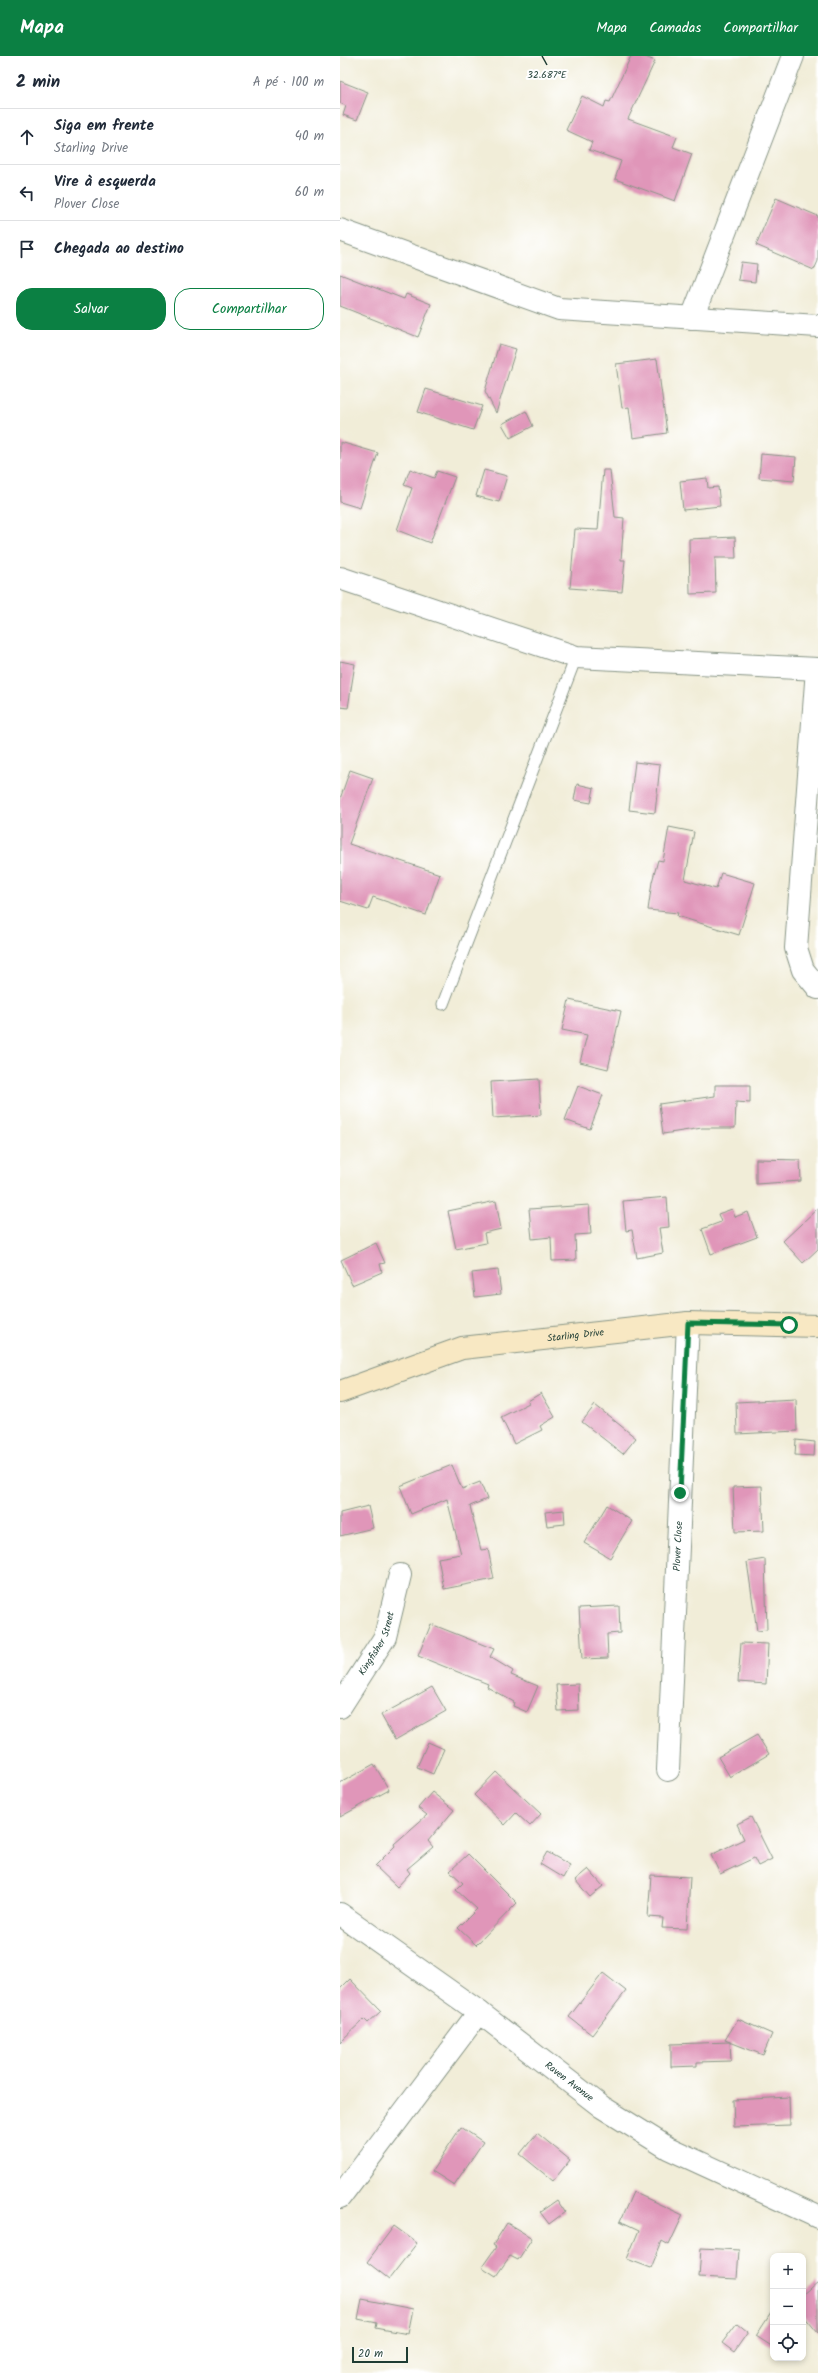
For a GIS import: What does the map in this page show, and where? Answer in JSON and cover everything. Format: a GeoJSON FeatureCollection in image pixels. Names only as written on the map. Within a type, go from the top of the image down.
{"type":"FeatureCollection","features":[{"type":"Feature","properties":{"kind":"street"},"geometry":{"type":"LineString","coordinates":[[692,318],[793,56]]}},
{"type":"Feature","properties":{"kind":"street"},"geometry":{"type":"LineString","coordinates":[[340,230],[559,309],[818,326]]}},
{"type":"Feature","properties":{"kind":"street"},"geometry":{"type":"LineString","coordinates":[[340,578],[576,657],[818,669],[796,948],[803,970],[818,988]]}},
{"type":"Feature","properties":{"kind":"street","name":"Starling Drive"},"geometry":{"type":"LineString","coordinates":[[340,1392],[462,1348],[688,1323],[818,1326]]}},
{"type":"Feature","properties":{"kind":"street","name":"Plover Close"},"geometry":{"type":"LineString","coordinates":[[668,1770],[688,1323]]}},
{"type":"Feature","properties":{"kind":"street","name":"Kingfisher Street"},"geometry":{"type":"LineString","coordinates":[[340,1707],[385,1637],[400,1575]]}},
{"type":"Feature","properties":{"kind":"street","name":"Raven Avenue"},"geometry":{"type":"LineString","coordinates":[[340,1914],[479,2012],[602,2107],[668,2148],[818,2217]]}},
{"type":"Feature","properties":{"kind":"street"},"geometry":{"type":"LineString","coordinates":[[340,2197],[479,2012]]}},
{"type":"Feature","properties":{"kind":"lane"},"geometry":{"type":"LineString","coordinates":[[443,1004],[576,657]]}},
{"type":"Feature","properties":{"kind":"building"},"geometry":{"type":"Polygon","coordinates":[[[631,56],[643,56],[655,61],[628,119],[677,137],[673,147],[692,154],[675,201],[615,179],[621,161],[589,150],[592,142],[566,130],[582,96],[604,107],[606,101],[610,102],[631,56]]]}},
{"type":"Feature","properties":{"kind":"building"},"geometry":{"type":"Polygon","coordinates":[[[340,81],[368,92],[357,120],[343,115],[346,106],[340,103],[340,81]]]}},
{"type":"Feature","properties":{"kind":"building"},"geometry":{"type":"Polygon","coordinates":[[[776,198],[818,216],[818,261],[814,270],[756,245],[776,198]]]}},
{"type":"Feature","properties":{"kind":"building"},"geometry":{"type":"Polygon","coordinates":[[[741,262],[757,264],[755,282],[738,280],[741,262]]]}},
{"type":"Feature","properties":{"kind":"building"},"geometry":{"type":"Polygon","coordinates":[[[340,274],[404,299],[406,294],[431,304],[418,337],[340,306],[340,274]]]}},
{"type":"Feature","properties":{"kind":"building"},"geometry":{"type":"Polygon","coordinates":[[[499,344],[516,349],[496,413],[485,391],[499,344]]]}},
{"type":"Feature","properties":{"kind":"building"},"geometry":{"type":"Polygon","coordinates":[[[657,359],[667,433],[633,438],[629,407],[622,408],[616,364],[657,359]]]}},
{"type":"Feature","properties":{"kind":"building"},"geometry":{"type":"Polygon","coordinates":[[[426,389],[482,406],[473,430],[418,412],[426,389]]]}},
{"type":"Feature","properties":{"kind":"building"},"geometry":{"type":"Polygon","coordinates":[[[526,411],[533,426],[510,438],[502,424],[526,411]]]}},
{"type":"Feature","properties":{"kind":"building"},"geometry":{"type":"Polygon","coordinates":[[[340,442],[378,453],[360,508],[340,502],[340,442]]]}},
{"type":"Feature","properties":{"kind":"building"},"geometry":{"type":"Polygon","coordinates":[[[761,454],[796,457],[794,481],[759,478],[761,454]]]}},
{"type":"Feature","properties":{"kind":"building"},"geometry":{"type":"Polygon","coordinates":[[[410,469],[434,478],[437,471],[455,477],[430,543],[397,530],[412,488],[404,485],[410,469]]]}},
{"type":"Feature","properties":{"kind":"building"},"geometry":{"type":"Polygon","coordinates":[[[484,470],[507,476],[499,502],[476,496],[484,470]]]}},
{"type":"Feature","properties":{"kind":"building"},"geometry":{"type":"Polygon","coordinates":[[[603,470],[610,470],[615,517],[624,518],[621,560],[625,560],[622,592],[570,588],[575,529],[598,530],[603,470]]]}},
{"type":"Feature","properties":{"kind":"building"},"geometry":{"type":"Polygon","coordinates":[[[707,478],[708,488],[718,487],[720,506],[683,510],[680,481],[707,478]]]}},
{"type":"Feature","properties":{"kind":"building"},"geometry":{"type":"Polygon","coordinates":[[[735,537],[736,558],[715,558],[716,593],[690,594],[689,539],[735,537]]]}},
{"type":"Feature","properties":{"kind":"building"},"geometry":{"type":"Polygon","coordinates":[[[340,661],[355,664],[348,708],[340,707],[340,661]]]}},
{"type":"Feature","properties":{"kind":"building"},"geometry":{"type":"Polygon","coordinates":[[[635,762],[660,765],[655,813],[629,810],[635,762]]]}},
{"type":"Feature","properties":{"kind":"building"},"geometry":{"type":"Polygon","coordinates":[[[350,770],[373,778],[349,844],[440,874],[426,915],[373,897],[368,910],[340,901],[340,799],[350,770]]]}},
{"type":"Feature","properties":{"kind":"building"},"geometry":{"type":"Polygon","coordinates":[[[577,784],[594,788],[591,803],[574,800],[577,784]]]}},
{"type":"Feature","properties":{"kind":"building"},"geometry":{"type":"Polygon","coordinates":[[[669,827],[694,832],[685,880],[716,889],[721,873],[755,883],[739,935],[677,916],[678,913],[648,910],[652,882],[658,860],[663,861],[669,827]]]}},
{"type":"Feature","properties":{"kind":"building"},"geometry":{"type":"Polygon","coordinates":[[[569,1000],[621,1011],[608,1069],[580,1062],[587,1035],[562,1030],[569,1000]]]}},
{"type":"Feature","properties":{"kind":"building"},"geometry":{"type":"Polygon","coordinates":[[[539,1079],[541,1115],[493,1118],[491,1082],[539,1079]]]}},
{"type":"Feature","properties":{"kind":"building"},"geometry":{"type":"Polygon","coordinates":[[[715,1085],[750,1085],[750,1103],[736,1102],[735,1128],[702,1128],[663,1134],[659,1104],[715,1096],[715,1085]]]}},
{"type":"Feature","properties":{"kind":"building"},"geometry":{"type":"Polygon","coordinates":[[[578,1086],[603,1095],[590,1129],[565,1120],[578,1086]]]}},
{"type":"Feature","properties":{"kind":"building"},"geometry":{"type":"Polygon","coordinates":[[[756,1159],[800,1160],[801,1181],[756,1184],[756,1159]]]}},
{"type":"Feature","properties":{"kind":"building"},"geometry":{"type":"Polygon","coordinates":[[[667,1197],[669,1227],[659,1228],[663,1253],[637,1258],[632,1230],[626,1231],[623,1201],[667,1197]]]}},
{"type":"Feature","properties":{"kind":"building"},"geometry":{"type":"Polygon","coordinates":[[[496,1201],[501,1229],[484,1233],[486,1243],[456,1249],[448,1211],[496,1201]]]}},
{"type":"Feature","properties":{"kind":"building"},"geometry":{"type":"Polygon","coordinates":[[[589,1205],[591,1234],[575,1235],[576,1260],[552,1261],[551,1237],[532,1239],[529,1209],[589,1205]]]}},
{"type":"Feature","properties":{"kind":"building"},"geometry":{"type":"Polygon","coordinates":[[[818,1208],[818,1249],[803,1263],[783,1241],[818,1208]]]}},
{"type":"Feature","properties":{"kind":"building"},"geometry":{"type":"Polygon","coordinates":[[[732,1209],[735,1217],[748,1212],[757,1237],[711,1254],[702,1229],[721,1222],[718,1214],[732,1209]]]}},
{"type":"Feature","properties":{"kind":"building"},"geometry":{"type":"Polygon","coordinates":[[[376,1243],[385,1263],[380,1264],[382,1272],[352,1285],[341,1260],[376,1243]]]}},
{"type":"Feature","properties":{"kind":"building"},"geometry":{"type":"Polygon","coordinates":[[[498,1270],[501,1294],[475,1297],[472,1273],[498,1270]]]}},
{"type":"Feature","properties":{"kind":"building"},"geometry":{"type":"Polygon","coordinates":[[[541,1393],[555,1417],[540,1426],[542,1430],[514,1444],[501,1417],[529,1403],[528,1401],[541,1393]]]}},
{"type":"Feature","properties":{"kind":"building"},"geometry":{"type":"Polygon","coordinates":[[[796,1399],[797,1431],[737,1434],[736,1402],[796,1399]]]}},
{"type":"Feature","properties":{"kind":"building"},"geometry":{"type":"Polygon","coordinates":[[[595,1405],[636,1438],[623,1454],[582,1422],[595,1405]]]}},
{"type":"Feature","properties":{"kind":"building"},"geometry":{"type":"Polygon","coordinates":[[[796,1440],[815,1442],[814,1456],[795,1455],[796,1440]]]}},
{"type":"Feature","properties":{"kind":"building"},"geometry":{"type":"Polygon","coordinates":[[[452,1465],[462,1489],[480,1482],[487,1499],[470,1506],[481,1550],[488,1549],[494,1579],[444,1589],[438,1558],[461,1554],[447,1499],[411,1514],[400,1486],[452,1465]]]}},
{"type":"Feature","properties":{"kind":"building"},"geometry":{"type":"Polygon","coordinates":[[[762,1486],[764,1531],[735,1532],[733,1487],[762,1486]]]}},
{"type":"Feature","properties":{"kind":"building"},"geometry":{"type":"Polygon","coordinates":[[[607,1505],[632,1521],[610,1558],[584,1543],[607,1505]]]}},
{"type":"Feature","properties":{"kind":"building"},"geometry":{"type":"Polygon","coordinates":[[[368,1506],[373,1528],[340,1536],[340,1513],[368,1506]]]}},
{"type":"Feature","properties":{"kind":"building"},"geometry":{"type":"Polygon","coordinates":[[[564,1510],[565,1524],[547,1526],[545,1512],[564,1510]]]}},
{"type":"Feature","properties":{"kind":"building"},"geometry":{"type":"Polygon","coordinates":[[[765,1559],[767,1630],[757,1631],[747,1562],[765,1559]]]}},
{"type":"Feature","properties":{"kind":"building"},"geometry":{"type":"Polygon","coordinates":[[[619,1606],[620,1633],[607,1634],[608,1658],[582,1659],[579,1608],[619,1606]]]}},
{"type":"Feature","properties":{"kind":"building"},"geometry":{"type":"Polygon","coordinates":[[[431,1624],[494,1649],[490,1657],[513,1671],[511,1675],[538,1686],[527,1712],[513,1706],[514,1702],[487,1687],[488,1684],[418,1656],[431,1624]]]}},
{"type":"Feature","properties":{"kind":"building"},"geometry":{"type":"Polygon","coordinates":[[[741,1643],[768,1644],[766,1684],[738,1682],[741,1643]]]}},
{"type":"Feature","properties":{"kind":"building"},"geometry":{"type":"Polygon","coordinates":[[[578,1684],[579,1710],[558,1711],[556,1685],[578,1684]]]}},
{"type":"Feature","properties":{"kind":"building"},"geometry":{"type":"Polygon","coordinates":[[[432,1687],[446,1711],[395,1740],[381,1715],[432,1687]]]}},
{"type":"Feature","properties":{"kind":"building"},"geometry":{"type":"Polygon","coordinates":[[[757,1735],[769,1754],[730,1777],[718,1757],[757,1735]]]}},
{"type":"Feature","properties":{"kind":"building"},"geometry":{"type":"Polygon","coordinates":[[[428,1742],[444,1749],[433,1774],[417,1767],[428,1742]]]}},
{"type":"Feature","properties":{"kind":"building"},"geometry":{"type":"Polygon","coordinates":[[[374,1764],[389,1790],[340,1817],[340,1783],[374,1764]]]}},
{"type":"Feature","properties":{"kind":"building"},"geometry":{"type":"Polygon","coordinates":[[[496,1772],[541,1814],[530,1826],[516,1813],[505,1825],[474,1795],[496,1772]]]}},
{"type":"Feature","properties":{"kind":"building"},"geometry":{"type":"Polygon","coordinates":[[[432,1792],[454,1810],[428,1841],[433,1847],[407,1869],[410,1873],[397,1887],[375,1866],[395,1846],[394,1844],[427,1815],[418,1808],[432,1792]]]}},
{"type":"Feature","properties":{"kind":"building"},"geometry":{"type":"Polygon","coordinates":[[[751,1817],[772,1859],[758,1866],[754,1858],[720,1874],[711,1855],[744,1839],[737,1824],[751,1817]]]}},
{"type":"Feature","properties":{"kind":"building"},"geometry":{"type":"Polygon","coordinates":[[[547,1852],[570,1865],[563,1878],[540,1864],[547,1852]]]}},
{"type":"Feature","properties":{"kind":"building"},"geometry":{"type":"Polygon","coordinates":[[[468,1854],[517,1903],[476,1945],[458,1928],[477,1909],[456,1890],[463,1883],[450,1871],[468,1854]]]}},
{"type":"Feature","properties":{"kind":"building"},"geometry":{"type":"Polygon","coordinates":[[[588,1869],[603,1886],[590,1897],[575,1880],[588,1869]]]}},
{"type":"Feature","properties":{"kind":"building"},"geometry":{"type":"Polygon","coordinates":[[[651,1875],[690,1877],[687,1929],[662,1928],[663,1918],[648,1917],[651,1875]]]}},
{"type":"Feature","properties":{"kind":"building"},"geometry":{"type":"Polygon","coordinates":[[[603,1973],[626,1991],[592,2035],[569,2017],[603,1973]]]}},
{"type":"Feature","properties":{"kind":"building"},"geometry":{"type":"Polygon","coordinates":[[[350,1979],[381,2011],[368,2023],[364,2019],[340,2042],[340,1989],[350,1979]]]}},
{"type":"Feature","properties":{"kind":"building"},"geometry":{"type":"Polygon","coordinates":[[[738,2019],[772,2034],[763,2055],[725,2040],[738,2019]]]}},
{"type":"Feature","properties":{"kind":"building"},"geometry":{"type":"Polygon","coordinates":[[[730,2042],[731,2061],[697,2062],[697,2066],[671,2067],[671,2044],[730,2042]]]}},
{"type":"Feature","properties":{"kind":"building"},"geometry":{"type":"Polygon","coordinates":[[[789,2097],[790,2125],[734,2127],[733,2100],[789,2097]]]}},
{"type":"Feature","properties":{"kind":"building"},"geometry":{"type":"Polygon","coordinates":[[[461,2127],[483,2142],[454,2185],[432,2171],[461,2127]]]}},
{"type":"Feature","properties":{"kind":"building"},"geometry":{"type":"Polygon","coordinates":[[[537,2133],[570,2160],[553,2181],[520,2154],[537,2133]]]}},
{"type":"Feature","properties":{"kind":"building"},"geometry":{"type":"Polygon","coordinates":[[[633,2192],[683,2215],[669,2245],[662,2241],[651,2268],[627,2259],[639,2230],[620,2221],[633,2192]]]}},
{"type":"Feature","properties":{"kind":"building"},"geometry":{"type":"Polygon","coordinates":[[[557,2200],[565,2212],[549,2224],[540,2212],[557,2200]]]}},
{"type":"Feature","properties":{"kind":"building"},"geometry":{"type":"Polygon","coordinates":[[[507,2223],[532,2238],[518,2260],[510,2256],[496,2276],[482,2267],[496,2247],[493,2245],[507,2223]]]}},
{"type":"Feature","properties":{"kind":"building"},"geometry":{"type":"Polygon","coordinates":[[[394,2226],[417,2243],[389,2279],[367,2262],[394,2226]]]}},
{"type":"Feature","properties":{"kind":"building"},"geometry":{"type":"Polygon","coordinates":[[[701,2248],[739,2250],[737,2279],[699,2277],[701,2248]]]}},
{"type":"Feature","properties":{"kind":"building"},"geometry":{"type":"Polygon","coordinates":[[[818,2282],[818,2333],[806,2319],[806,2292],[818,2282]]]}},
{"type":"Feature","properties":{"kind":"building"},"geometry":{"type":"Polygon","coordinates":[[[362,2299],[413,2309],[408,2334],[376,2328],[377,2323],[358,2319],[362,2299]]]}},
{"type":"Feature","properties":{"kind":"building"},"geometry":{"type":"Polygon","coordinates":[[[770,2315],[770,2345],[756,2336],[770,2315]]]}},
{"type":"Feature","properties":{"kind":"building"},"geometry":{"type":"Polygon","coordinates":[[[737,2323],[748,2332],[734,2352],[722,2343],[737,2323]]]}},
{"type":"Feature","properties":{"kind":"route"},"geometry":{"type":"LineString","coordinates":[[680,1493],[688,1323],[789,1325]]}}]}
